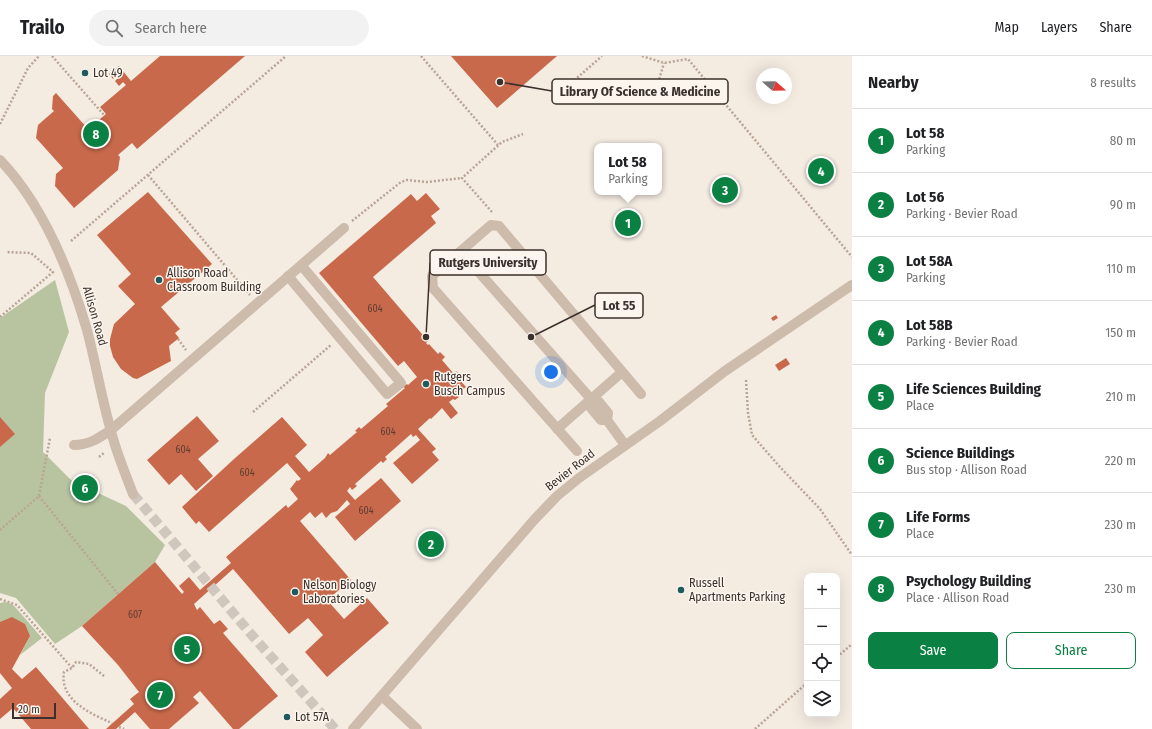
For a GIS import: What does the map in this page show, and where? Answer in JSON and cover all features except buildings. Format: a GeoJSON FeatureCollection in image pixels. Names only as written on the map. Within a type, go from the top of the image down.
{"type":"FeatureCollection","features":[{"type":"Feature","properties":{"kind":"street","name":"Allison Road"},"geometry":{"type":"LineString","coordinates":[[0,160],[25,190],[58,252],[73,285],[87,331],[115,445],[133,494]]}},
{"type":"Feature","properties":{"kind":"street"},"geometry":{"type":"LineString","coordinates":[[577,451],[433,288],[432,276],[492,225],[499,226],[642,394]]}},
{"type":"Feature","properties":{"kind":"street"},"geometry":{"type":"LineString","coordinates":[[74,445],[83,445],[94,441],[111,430],[344,228]]}},
{"type":"Feature","properties":{"kind":"street"},"geometry":{"type":"LineString","coordinates":[[460,252],[591,399],[591,408],[601,420],[607,420],[625,445]]}},
{"type":"Feature","properties":{"kind":"street"},"geometry":{"type":"LineString","coordinates":[[288,276],[388,394],[401,383],[301,265]]}},
{"type":"Feature","properties":{"kind":"street","name":"Bevier Road"},"geometry":{"type":"LineString","coordinates":[[352,729],[534,520],[557,496],[625,445],[660,421],[725,371],[852,285]]}},
{"type":"Feature","properties":{"kind":"street"},"geometry":{"type":"LineString","coordinates":[[321,315],[334,304]]}},
{"type":"Feature","properties":{"kind":"street"},"geometry":{"type":"LineString","coordinates":[[340,338],[353,327]]}},
{"type":"Feature","properties":{"kind":"street"},"geometry":{"type":"LineString","coordinates":[[359,361],[372,349]]}},
{"type":"Feature","properties":{"kind":"street"},"geometry":{"type":"LineString","coordinates":[[376,380],[389,369]]}},
{"type":"Feature","properties":{"kind":"street"},"geometry":{"type":"LineString","coordinates":[[557,428],[622,372]]}},
{"type":"Feature","properties":{"kind":"street"},"geometry":{"type":"LineString","coordinates":[[382,696],[416,729]]}},
{"type":"Feature","properties":{"kind":"path"},"geometry":{"type":"LineString","coordinates":[[0,124],[28,68],[39,56]]}},
{"type":"Feature","properties":{"kind":"path"},"geometry":{"type":"LineString","coordinates":[[52,56],[104,115]]}},
{"type":"Feature","properties":{"kind":"path"},"geometry":{"type":"LineString","coordinates":[[71,241],[286,56]]}},
{"type":"Feature","properties":{"kind":"path"},"geometry":{"type":"LineString","coordinates":[[421,56],[498,146]]}},
{"type":"Feature","properties":{"kind":"path"},"geometry":{"type":"LineString","coordinates":[[558,103],[569,85],[602,56]]}},
{"type":"Feature","properties":{"kind":"path"},"geometry":{"type":"LineString","coordinates":[[642,56],[664,62],[688,59],[852,257]]}},
{"type":"Feature","properties":{"kind":"path"},"geometry":{"type":"LineString","coordinates":[[658,95],[659,80],[664,62]]}},
{"type":"Feature","properties":{"kind":"path"},"geometry":{"type":"LineString","coordinates":[[344,228],[401,182],[408,180],[427,182],[462,178],[502,142],[523,134]]}},
{"type":"Feature","properties":{"kind":"path"},"geometry":{"type":"LineString","coordinates":[[148,175],[250,295]]}},
{"type":"Feature","properties":{"kind":"path"},"geometry":{"type":"LineString","coordinates":[[462,178],[492,212]]}},
{"type":"Feature","properties":{"kind":"path"},"geometry":{"type":"LineString","coordinates":[[0,317],[53,272],[31,253],[6,252]]}},
{"type":"Feature","properties":{"kind":"path"},"geometry":{"type":"LineString","coordinates":[[253,412],[340,338]]}},
{"type":"Feature","properties":{"kind":"path"},"geometry":{"type":"LineString","coordinates":[[178,339],[188,352]]}},
{"type":"Feature","properties":{"kind":"path"},"geometry":{"type":"LineString","coordinates":[[746,380],[748,413],[752,435],[820,509],[852,555]]}},
{"type":"Feature","properties":{"kind":"path"},"geometry":{"type":"LineString","coordinates":[[0,530],[39,496],[50,438]]}},
{"type":"Feature","properties":{"kind":"path"},"geometry":{"type":"LineString","coordinates":[[99,457],[108,450]]}},
{"type":"Feature","properties":{"kind":"path"},"geometry":{"type":"LineString","coordinates":[[39,496],[118,594]]}},
{"type":"Feature","properties":{"kind":"path"},"geometry":{"type":"LineString","coordinates":[[0,598],[17,605],[72,668]]}},
{"type":"Feature","properties":{"kind":"path"},"geometry":{"type":"LineString","coordinates":[[840,654],[852,644]]}},
{"type":"Feature","properties":{"kind":"path"},"geometry":{"type":"LineString","coordinates":[[104,676],[89,664],[76,662],[72,668],[64,672],[63,680],[65,689],[74,701],[96,716],[112,723]]}},
{"type":"Feature","properties":{"kind":"path"},"geometry":{"type":"LineString","coordinates":[[755,729],[804,687]]}},
{"type":"Feature","properties":{"kind":"path"},"geometry":{"type":"LineString","coordinates":[[119,726],[124,729]]}},
{"type":"Feature","properties":{"kind":"green space"},"geometry":{"type":"Polygon","coordinates":[[[55,280],[69,332],[45,393],[43,452],[91,500],[98,493],[126,506],[165,545],[155,562],[82,626],[55,644],[16,598],[0,593],[0,318],[55,280]]]}},
{"type":"Feature","properties":{"kind":"green space"},"geometry":{"type":"Polygon","coordinates":[[[5,602],[12,604],[42,638],[20,655],[30,636],[0,622],[0,603],[5,602]]]}},
{"type":"Feature","properties":{"kind":"tunnel"},"geometry":{"type":"LineString","coordinates":[[133,494],[250,633],[335,729]]}},
{"type":"Feature","properties":{"kind":"place","name":"Lot 49"},"geometry":{"type":"Point","coordinates":[85,73]}},
{"type":"Feature","properties":{"kind":"place","name":"Library Of Science & Medicine"},"geometry":{"type":"Point","coordinates":[500,82]}},
{"type":"Feature","properties":{"kind":"place","name":"Psychology Building"},"geometry":{"type":"Point","coordinates":[96,134]}},
{"type":"Feature","properties":{"kind":"place","name":"Lot 58B"},"geometry":{"type":"Point","coordinates":[821,171]}},
{"type":"Feature","properties":{"kind":"place","name":"Lot 58A"},"geometry":{"type":"Point","coordinates":[725,190]}},
{"type":"Feature","properties":{"kind":"place","name":"Lot 58"},"geometry":{"type":"Point","coordinates":[628,223]}},
{"type":"Feature","properties":{"kind":"place","name":"Allison Road Classroom Building"},"geometry":{"type":"Point","coordinates":[159,280]}},
{"type":"Feature","properties":{"kind":"place","name":"Rutgers University"},"geometry":{"type":"Point","coordinates":[426,337]}},
{"type":"Feature","properties":{"kind":"place","name":"Lot 55"},"geometry":{"type":"Point","coordinates":[531,337]}},
{"type":"Feature","properties":{"kind":"place","name":"Rutgers Busch Campus"},"geometry":{"type":"Point","coordinates":[426,384]}},
{"type":"Feature","properties":{"kind":"place","name":"Science Buildings"},"geometry":{"type":"Point","coordinates":[85,488]}},
{"type":"Feature","properties":{"kind":"place","name":"Lot 56"},"geometry":{"type":"Point","coordinates":[431,544]}},
{"type":"Feature","properties":{"kind":"place","name":"Russell Apartments Parking"},"geometry":{"type":"Point","coordinates":[681,590]}},
{"type":"Feature","properties":{"kind":"place","name":"Nelson Biology Laboratories"},"geometry":{"type":"Point","coordinates":[295,592]}},
{"type":"Feature","properties":{"kind":"place","name":"Life Sciences Building"},"geometry":{"type":"Point","coordinates":[187,649]}},
{"type":"Feature","properties":{"kind":"place","name":"Life Forms"},"geometry":{"type":"Point","coordinates":[160,695]}},
{"type":"Feature","properties":{"kind":"place","name":"Lot 57A"},"geometry":{"type":"Point","coordinates":[287,717]}}]}
